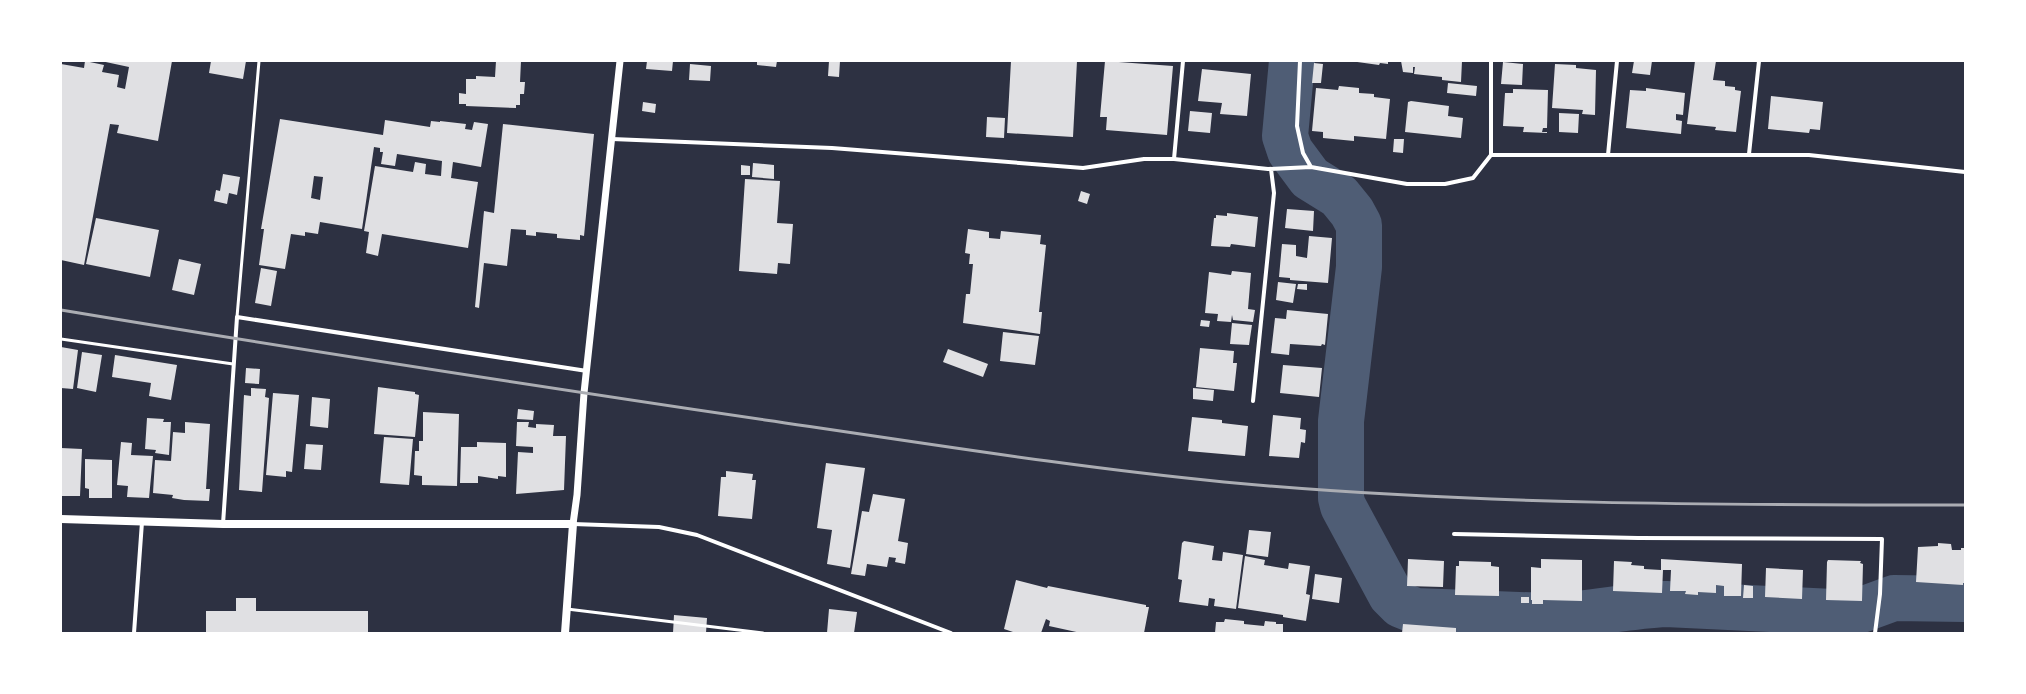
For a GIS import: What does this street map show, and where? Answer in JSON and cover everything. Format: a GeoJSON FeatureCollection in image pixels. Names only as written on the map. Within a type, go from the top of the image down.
{"type":"FeatureCollection","features":[{"type":"Feature","properties":{"kind":"main road"},"geometry":{"type":"LineString","coordinates":[[61,519],[223,524],[573,524],[564,633]]}},
{"type":"Feature","properties":{"kind":"street"},"geometry":{"type":"LineString","coordinates":[[620,61],[587,371],[577,495],[573,524],[659,527],[697,536],[951,633]]}},
{"type":"Feature","properties":{"kind":"street"},"geometry":{"type":"LineString","coordinates":[[1174,159],[1183,61]]}},
{"type":"Feature","properties":{"kind":"street"},"geometry":{"type":"LineString","coordinates":[[1300,61],[1297,126],[1304,153],[1311,168]]}},
{"type":"Feature","properties":{"kind":"street"},"geometry":{"type":"LineString","coordinates":[[612,139],[832,148],[1083,168],[1144,159],[1174,159],[1271,169],[1311,168],[1407,184],[1445,184],[1473,178],[1491,155],[1491,61]]}},
{"type":"Feature","properties":{"kind":"street"},"geometry":{"type":"LineString","coordinates":[[1608,155],[1617,61]]}},
{"type":"Feature","properties":{"kind":"street"},"geometry":{"type":"LineString","coordinates":[[1749,154],[1759,61]]}},
{"type":"Feature","properties":{"kind":"street"},"geometry":{"type":"LineString","coordinates":[[1491,155],[1809,155],[1965,172]]}},
{"type":"Feature","properties":{"kind":"street"},"geometry":{"type":"LineString","coordinates":[[1253,401],[1274,193],[1271,169]]}},
{"type":"Feature","properties":{"kind":"street"},"geometry":{"type":"LineString","coordinates":[[223,524],[237,317],[587,371]]}},
{"type":"Feature","properties":{"kind":"street"},"geometry":{"type":"LineString","coordinates":[[134,633],[142,521]]}},
{"type":"Feature","properties":{"kind":"street"},"geometry":{"type":"LineString","coordinates":[[1454,534],[1638,538],[1882,539],[1880,594],[1875,633]]}},
{"type":"Feature","properties":{"kind":"lane"},"geometry":{"type":"LineString","coordinates":[[237,317],[259,61]]}},
{"type":"Feature","properties":{"kind":"lane"},"geometry":{"type":"LineString","coordinates":[[61,339],[233,364]]}},
{"type":"Feature","properties":{"kind":"lane"},"geometry":{"type":"LineString","coordinates":[[567,609],[763,633]]}},
{"type":"Feature","properties":{"kind":"building"},"geometry":{"type":"Polygon","coordinates":[[[85,61],[104,65],[102,72],[119,75],[117,87],[125,89],[129,67],[101,61],[172,61],[158,141],[117,133],[119,125],[110,124],[84,265],[61,260],[61,64],[84,68],[85,61]]]}},
{"type":"Feature","properties":{"kind":"building"},"geometry":{"type":"Polygon","coordinates":[[[211,61],[246,61],[243,79],[209,73],[211,61]]]}},
{"type":"Feature","properties":{"kind":"building"},"geometry":{"type":"Polygon","coordinates":[[[496,61],[521,61],[520,82],[525,82],[524,94],[520,94],[520,105],[516,105],[516,108],[466,106],[466,104],[459,104],[459,93],[466,94],[466,79],[476,79],[476,76],[495,77],[496,61]]]}},
{"type":"Feature","properties":{"kind":"building"},"geometry":{"type":"Polygon","coordinates":[[[647,61],[673,61],[672,71],[646,69],[647,61]]]}},
{"type":"Feature","properties":{"kind":"building"},"geometry":{"type":"Polygon","coordinates":[[[757,61],[777,61],[776,67],[757,65],[757,61]]]}},
{"type":"Feature","properties":{"kind":"building"},"geometry":{"type":"Polygon","coordinates":[[[829,61],[840,61],[839,77],[828,76],[829,61]]]}},
{"type":"Feature","properties":{"kind":"building"},"geometry":{"type":"Polygon","coordinates":[[[1011,61],[1077,61],[1073,137],[1007,133],[1011,61]]]}},
{"type":"Feature","properties":{"kind":"building"},"geometry":{"type":"Polygon","coordinates":[[[1105,61],[1173,66],[1167,135],[1106,130],[1107,117],[1100,117],[1105,61]]]}},
{"type":"Feature","properties":{"kind":"building"},"geometry":{"type":"Polygon","coordinates":[[[1350,61],[1388,61],[1388,64],[1380,63],[1379,65],[1350,61]]]}},
{"type":"Feature","properties":{"kind":"building"},"geometry":{"type":"Polygon","coordinates":[[[1401,61],[1462,61],[1461,82],[1442,80],[1442,77],[1414,74],[1415,67],[1413,67],[1413,73],[1403,72],[1401,61]]]}},
{"type":"Feature","properties":{"kind":"building"},"geometry":{"type":"Polygon","coordinates":[[[1634,61],[1652,61],[1650,75],[1632,73],[1634,61]]]}},
{"type":"Feature","properties":{"kind":"building"},"geometry":{"type":"Polygon","coordinates":[[[1695,61],[1716,61],[1713,80],[1725,81],[1725,86],[1735,87],[1735,90],[1741,91],[1736,132],[1715,130],[1716,127],[1687,124],[1695,61]]]}},
{"type":"Feature","properties":{"kind":"building"},"geometry":{"type":"Polygon","coordinates":[[[1503,62],[1523,64],[1522,85],[1501,84],[1503,62]]]}},
{"type":"Feature","properties":{"kind":"building"},"geometry":{"type":"Polygon","coordinates":[[[1314,63],[1323,64],[1321,83],[1312,83],[1314,63]]]}},
{"type":"Feature","properties":{"kind":"building"},"geometry":{"type":"Polygon","coordinates":[[[690,64],[711,66],[710,81],[689,80],[690,64]]]}},
{"type":"Feature","properties":{"kind":"building"},"geometry":{"type":"Polygon","coordinates":[[[1555,64],[1576,65],[1576,68],[1596,70],[1595,115],[1582,114],[1583,110],[1552,108],[1555,64]]]}},
{"type":"Feature","properties":{"kind":"building"},"geometry":{"type":"Polygon","coordinates":[[[1202,69],[1251,74],[1247,116],[1220,114],[1222,103],[1198,101],[1202,69]]]}},
{"type":"Feature","properties":{"kind":"building"},"geometry":{"type":"Polygon","coordinates":[[[1448,83],[1477,86],[1476,96],[1447,93],[1448,83]]]}},
{"type":"Feature","properties":{"kind":"building"},"geometry":{"type":"Polygon","coordinates":[[[1339,86],[1359,88],[1359,93],[1374,94],[1374,97],[1390,99],[1386,139],[1354,136],[1354,141],[1323,138],[1323,132],[1312,131],[1316,88],[1338,90],[1339,86]]]}},
{"type":"Feature","properties":{"kind":"building"},"geometry":{"type":"Polygon","coordinates":[[[1646,88],[1685,93],[1683,115],[1676,114],[1676,120],[1682,121],[1681,134],[1626,128],[1630,90],[1646,91],[1646,88]]]}},
{"type":"Feature","properties":{"kind":"building"},"geometry":{"type":"Polygon","coordinates":[[[1513,89],[1548,90],[1547,128],[1543,128],[1542,132],[1547,133],[1523,132],[1524,127],[1503,126],[1505,93],[1513,93],[1513,89]]]}},
{"type":"Feature","properties":{"kind":"building"},"geometry":{"type":"Polygon","coordinates":[[[1771,96],[1823,102],[1820,130],[1810,129],[1809,133],[1768,129],[1771,96]]]}},
{"type":"Feature","properties":{"kind":"building"},"geometry":{"type":"Polygon","coordinates":[[[1411,101],[1449,106],[1448,116],[1463,118],[1461,138],[1405,132],[1408,102],[1411,101]]]}},
{"type":"Feature","properties":{"kind":"building"},"geometry":{"type":"Polygon","coordinates":[[[643,102],[656,104],[655,113],[642,111],[643,102]]]}},
{"type":"Feature","properties":{"kind":"building"},"geometry":{"type":"Polygon","coordinates":[[[1190,111],[1212,113],[1210,133],[1188,131],[1190,111]]]}},
{"type":"Feature","properties":{"kind":"building"},"geometry":{"type":"Polygon","coordinates":[[[1559,113],[1579,114],[1578,133],[1559,132],[1559,113]]]}},
{"type":"Feature","properties":{"kind":"building"},"geometry":{"type":"Polygon","coordinates":[[[987,117],[1005,118],[1004,138],[986,137],[987,117]]]}},
{"type":"Feature","properties":{"kind":"building"},"geometry":{"type":"Polygon","coordinates":[[[280,119],[383,135],[385,120],[430,127],[431,121],[440,121],[466,124],[465,129],[472,130],[474,122],[488,124],[481,167],[453,162],[451,178],[478,182],[468,248],[382,234],[378,256],[366,253],[369,232],[364,231],[375,166],[413,172],[415,162],[426,164],[425,174],[441,176],[442,161],[397,154],[395,166],[381,164],[383,152],[380,152],[380,148],[374,147],[362,229],[320,222],[318,234],[305,232],[305,236],[291,234],[285,269],[259,265],[264,229],[261,229],[280,119]],[[314,176],[311,198],[320,200],[323,177],[314,176]]]}},
{"type":"Feature","properties":{"kind":"building"},"geometry":{"type":"Polygon","coordinates":[[[503,124],[594,134],[584,236],[580,235],[580,240],[557,238],[557,234],[536,232],[536,236],[526,235],[526,230],[511,229],[507,266],[484,263],[479,308],[475,307],[484,211],[494,213],[503,124]]]}},
{"type":"Feature","properties":{"kind":"building"},"geometry":{"type":"Polygon","coordinates":[[[1394,139],[1404,139],[1403,153],[1393,152],[1394,139]]]}},
{"type":"Feature","properties":{"kind":"building"},"geometry":{"type":"Polygon","coordinates":[[[753,163],[774,165],[774,179],[752,177],[753,163]]]}},
{"type":"Feature","properties":{"kind":"building"},"geometry":{"type":"Polygon","coordinates":[[[741,165],[750,166],[750,175],[741,175],[741,165]]]}},
{"type":"Feature","properties":{"kind":"building"},"geometry":{"type":"Polygon","coordinates":[[[223,174],[240,177],[237,195],[229,193],[227,204],[214,201],[216,190],[220,191],[223,174]]]}},
{"type":"Feature","properties":{"kind":"building"},"geometry":{"type":"Polygon","coordinates":[[[745,179],[780,181],[777,223],[793,224],[790,264],[778,263],[777,274],[739,271],[745,179]]]}},
{"type":"Feature","properties":{"kind":"building"},"geometry":{"type":"Polygon","coordinates":[[[1081,191],[1090,194],[1087,204],[1078,201],[1081,191]]]}},
{"type":"Feature","properties":{"kind":"building"},"geometry":{"type":"Polygon","coordinates":[[[1287,209],[1314,211],[1313,231],[1285,228],[1287,209]]]}},
{"type":"Feature","properties":{"kind":"building"},"geometry":{"type":"Polygon","coordinates":[[[1227,213],[1258,217],[1255,247],[1231,244],[1230,247],[1211,246],[1214,218],[1216,218],[1216,215],[1227,216],[1227,213]]]}},
{"type":"Feature","properties":{"kind":"building"},"geometry":{"type":"Polygon","coordinates":[[[96,218],[159,230],[150,277],[86,264],[96,218]]]}},
{"type":"Feature","properties":{"kind":"building"},"geometry":{"type":"Polygon","coordinates":[[[968,229],[989,232],[989,238],[1000,239],[1001,231],[1041,235],[1040,244],[1046,245],[1039,312],[1042,312],[1040,334],[963,323],[966,294],[970,294],[973,264],[969,264],[970,254],[965,253],[968,229]]]}},
{"type":"Feature","properties":{"kind":"building"},"geometry":{"type":"Polygon","coordinates":[[[1309,236],[1332,238],[1328,283],[1290,280],[1290,278],[1279,277],[1282,244],[1296,245],[1296,256],[1307,258],[1309,236]]]}},
{"type":"Feature","properties":{"kind":"building"},"geometry":{"type":"Polygon","coordinates":[[[179,259],[201,264],[194,295],[172,290],[179,259]]]}},
{"type":"Feature","properties":{"kind":"building"},"geometry":{"type":"Polygon","coordinates":[[[261,268],[277,271],[271,306],[255,303],[261,268]]]}},
{"type":"Feature","properties":{"kind":"building"},"geometry":{"type":"Polygon","coordinates":[[[1232,271],[1251,273],[1248,309],[1255,310],[1253,322],[1233,320],[1232,315],[1231,322],[1217,321],[1218,314],[1205,313],[1209,272],[1231,275],[1232,271]]]}},
{"type":"Feature","properties":{"kind":"building"},"geometry":{"type":"Polygon","coordinates":[[[1278,282],[1296,284],[1293,303],[1276,300],[1278,282]]]}},
{"type":"Feature","properties":{"kind":"building"},"geometry":{"type":"Polygon","coordinates":[[[1298,284],[1307,284],[1307,290],[1297,289],[1298,284]]]}},
{"type":"Feature","properties":{"kind":"building"},"geometry":{"type":"Polygon","coordinates":[[[1287,310],[1328,314],[1325,345],[1290,344],[1289,355],[1271,353],[1275,318],[1286,319],[1287,310]]]}},
{"type":"Feature","properties":{"kind":"building"},"geometry":{"type":"Polygon","coordinates":[[[1201,320],[1210,321],[1209,327],[1200,326],[1201,320]]]}},
{"type":"Feature","properties":{"kind":"building"},"geometry":{"type":"Polygon","coordinates":[[[1232,323],[1252,325],[1249,345],[1230,344],[1232,323]]]}},
{"type":"Feature","properties":{"kind":"building"},"geometry":{"type":"Polygon","coordinates":[[[1003,332],[1039,336],[1035,365],[1000,361],[1003,332]]]}},
{"type":"Feature","properties":{"kind":"building"},"geometry":{"type":"Polygon","coordinates":[[[61,347],[78,350],[73,389],[61,388],[61,347]]]}},
{"type":"Feature","properties":{"kind":"building"},"geometry":{"type":"Polygon","coordinates":[[[1200,348],[1234,351],[1233,363],[1237,363],[1234,391],[1196,387],[1200,348]]]}},
{"type":"Feature","properties":{"kind":"building"},"geometry":{"type":"Polygon","coordinates":[[[948,349],[988,364],[983,377],[943,362],[948,349]]]}},
{"type":"Feature","properties":{"kind":"building"},"geometry":{"type":"Polygon","coordinates":[[[82,352],[102,355],[96,392],[77,388],[82,352]]]}},
{"type":"Feature","properties":{"kind":"building"},"geometry":{"type":"Polygon","coordinates":[[[115,355],[177,365],[171,400],[149,396],[151,383],[112,377],[115,355]]]}},
{"type":"Feature","properties":{"kind":"building"},"geometry":{"type":"Polygon","coordinates":[[[1283,365],[1322,368],[1319,397],[1280,393],[1283,365]]]}},
{"type":"Feature","properties":{"kind":"building"},"geometry":{"type":"Polygon","coordinates":[[[246,368],[260,369],[259,384],[245,383],[246,368]]]}},
{"type":"Feature","properties":{"kind":"building"},"geometry":{"type":"Polygon","coordinates":[[[378,387],[415,392],[415,394],[419,395],[415,437],[374,434],[378,387]]]}},
{"type":"Feature","properties":{"kind":"building"},"geometry":{"type":"Polygon","coordinates":[[[251,388],[266,389],[265,397],[269,398],[262,492],[239,490],[244,395],[251,396],[251,388]]]}},
{"type":"Feature","properties":{"kind":"building"},"geometry":{"type":"Polygon","coordinates":[[[1193,388],[1214,390],[1213,401],[1193,399],[1193,388]]]}},
{"type":"Feature","properties":{"kind":"building"},"geometry":{"type":"Polygon","coordinates":[[[273,393],[299,395],[292,472],[286,471],[286,477],[266,475],[273,393]]]}},
{"type":"Feature","properties":{"kind":"building"},"geometry":{"type":"Polygon","coordinates":[[[312,397],[330,399],[328,428],[310,426],[312,397]]]}},
{"type":"Feature","properties":{"kind":"building"},"geometry":{"type":"Polygon","coordinates":[[[518,409],[534,411],[533,420],[517,419],[518,409]]]}},
{"type":"Feature","properties":{"kind":"building"},"geometry":{"type":"Polygon","coordinates":[[[423,412],[459,414],[457,486],[422,485],[422,476],[414,475],[415,451],[419,451],[419,441],[423,441],[423,412]]]}},
{"type":"Feature","properties":{"kind":"building"},"geometry":{"type":"Polygon","coordinates":[[[1273,415],[1301,418],[1300,429],[1306,430],[1305,443],[1301,442],[1299,458],[1269,456],[1273,415]]]}},
{"type":"Feature","properties":{"kind":"building"},"geometry":{"type":"Polygon","coordinates":[[[1192,417],[1222,420],[1222,423],[1248,426],[1245,456],[1188,451],[1192,417]]]}},
{"type":"Feature","properties":{"kind":"building"},"geometry":{"type":"Polygon","coordinates":[[[147,418],[164,419],[163,422],[171,422],[169,455],[155,453],[156,450],[145,449],[147,418]]]}},
{"type":"Feature","properties":{"kind":"building"},"geometry":{"type":"Polygon","coordinates":[[[185,422],[210,424],[206,489],[210,489],[209,501],[184,500],[172,498],[173,495],[153,493],[155,460],[171,461],[173,432],[185,433],[185,422]]]}},
{"type":"Feature","properties":{"kind":"building"},"geometry":{"type":"Polygon","coordinates":[[[517,422],[529,422],[528,427],[536,428],[536,424],[554,425],[553,436],[566,436],[564,490],[516,494],[518,452],[533,453],[533,447],[516,446],[517,422]]]}},
{"type":"Feature","properties":{"kind":"building"},"geometry":{"type":"Polygon","coordinates":[[[384,437],[413,439],[409,485],[380,483],[384,437]]]}},
{"type":"Feature","properties":{"kind":"building"},"geometry":{"type":"Polygon","coordinates":[[[121,442],[132,443],[131,455],[153,456],[149,498],[127,497],[128,486],[117,485],[121,442]]]}},
{"type":"Feature","properties":{"kind":"building"},"geometry":{"type":"Polygon","coordinates":[[[477,442],[506,443],[506,477],[498,476],[498,479],[478,476],[478,483],[460,483],[461,447],[477,447],[477,442]]]}},
{"type":"Feature","properties":{"kind":"building"},"geometry":{"type":"Polygon","coordinates":[[[306,444],[323,445],[321,470],[304,469],[306,444]]]}},
{"type":"Feature","properties":{"kind":"building"},"geometry":{"type":"Polygon","coordinates":[[[61,448],[82,449],[80,496],[61,496],[61,448]]]}},
{"type":"Feature","properties":{"kind":"building"},"geometry":{"type":"Polygon","coordinates":[[[85,459],[112,460],[112,498],[89,498],[89,489],[85,488],[85,459]]]}},
{"type":"Feature","properties":{"kind":"building"},"geometry":{"type":"Polygon","coordinates":[[[826,463],[865,468],[850,568],[827,564],[832,530],[817,528],[826,463]]]}},
{"type":"Feature","properties":{"kind":"building"},"geometry":{"type":"Polygon","coordinates":[[[726,471],[753,474],[752,480],[756,480],[752,519],[718,516],[721,477],[726,477],[726,471]]]}},
{"type":"Feature","properties":{"kind":"building"},"geometry":{"type":"Polygon","coordinates":[[[873,494],[905,499],[898,541],[908,543],[905,564],[895,562],[896,558],[889,557],[887,567],[867,564],[865,576],[851,574],[862,511],[869,512],[873,494]]]}},
{"type":"Feature","properties":{"kind":"building"},"geometry":{"type":"Polygon","coordinates":[[[1249,530],[1271,532],[1268,557],[1246,554],[1249,530]]]}},
{"type":"Feature","properties":{"kind":"building"},"geometry":{"type":"Polygon","coordinates":[[[1184,541],[1214,546],[1212,560],[1222,561],[1223,552],[1243,555],[1236,609],[1214,606],[1215,599],[1209,598],[1208,606],[1179,602],[1182,580],[1178,579],[1182,543],[1184,541]]]}},
{"type":"Feature","properties":{"kind":"building"},"geometry":{"type":"Polygon","coordinates":[[[1938,543],[1951,544],[1952,550],[1961,550],[1961,548],[1965,548],[1965,583],[1963,583],[1963,585],[1916,582],[1918,547],[1938,546],[1938,543]]]}},
{"type":"Feature","properties":{"kind":"building"},"geometry":{"type":"Polygon","coordinates":[[[1245,556],[1265,560],[1264,565],[1288,569],[1289,563],[1310,566],[1306,594],[1310,595],[1306,621],[1283,617],[1283,615],[1238,608],[1245,556]]]}},
{"type":"Feature","properties":{"kind":"building"},"geometry":{"type":"Polygon","coordinates":[[[1408,559],[1444,561],[1443,587],[1407,586],[1408,559]]]}},
{"type":"Feature","properties":{"kind":"building"},"geometry":{"type":"Polygon","coordinates":[[[1541,559],[1582,560],[1582,601],[1543,600],[1543,604],[1532,604],[1531,567],[1541,568],[1541,559]]]}},
{"type":"Feature","properties":{"kind":"building"},"geometry":{"type":"Polygon","coordinates":[[[1661,559],[1742,564],[1741,596],[1724,596],[1724,586],[1716,585],[1716,593],[1698,592],[1698,595],[1685,594],[1686,591],[1670,591],[1671,570],[1663,570],[1662,593],[1613,591],[1614,561],[1632,562],[1631,565],[1644,566],[1644,569],[1661,570],[1661,559]]]}},
{"type":"Feature","properties":{"kind":"building"},"geometry":{"type":"Polygon","coordinates":[[[1828,560],[1861,561],[1860,563],[1863,564],[1862,601],[1826,600],[1828,560]]]}},
{"type":"Feature","properties":{"kind":"building"},"geometry":{"type":"Polygon","coordinates":[[[1459,561],[1491,562],[1491,566],[1499,567],[1499,596],[1455,595],[1456,566],[1459,566],[1459,561]]]}},
{"type":"Feature","properties":{"kind":"building"},"geometry":{"type":"Polygon","coordinates":[[[1766,568],[1803,570],[1802,599],[1765,597],[1766,568]]]}},
{"type":"Feature","properties":{"kind":"building"},"geometry":{"type":"Polygon","coordinates":[[[1315,574],[1342,578],[1339,603],[1312,599],[1315,574]]]}},
{"type":"Feature","properties":{"kind":"building"},"geometry":{"type":"Polygon","coordinates":[[[1016,580],[1047,588],[1048,586],[1146,605],[1146,607],[1149,607],[1144,633],[1081,633],[1049,626],[1050,621],[1046,619],[1041,633],[1016,633],[1004,629],[1016,580]]]}},
{"type":"Feature","properties":{"kind":"building"},"geometry":{"type":"Polygon","coordinates":[[[1744,585],[1753,586],[1753,598],[1743,598],[1744,585]]]}},
{"type":"Feature","properties":{"kind":"building"},"geometry":{"type":"Polygon","coordinates":[[[1521,597],[1529,597],[1529,603],[1521,603],[1521,597]]]}},
{"type":"Feature","properties":{"kind":"building"},"geometry":{"type":"Polygon","coordinates":[[[236,598],[256,598],[256,611],[368,611],[368,633],[206,633],[206,611],[236,611],[236,598]]]}},
{"type":"Feature","properties":{"kind":"building"},"geometry":{"type":"Polygon","coordinates":[[[829,609],[857,612],[854,633],[827,633],[829,609]]]}},
{"type":"Feature","properties":{"kind":"building"},"geometry":{"type":"Polygon","coordinates":[[[674,615],[707,618],[706,633],[673,633],[674,615]]]}},
{"type":"Feature","properties":{"kind":"building"},"geometry":{"type":"Polygon","coordinates":[[[1225,619],[1244,621],[1244,624],[1264,626],[1265,621],[1276,622],[1276,624],[1283,624],[1283,633],[1215,633],[1216,622],[1224,622],[1225,619]]]}},
{"type":"Feature","properties":{"kind":"building"},"geometry":{"type":"Polygon","coordinates":[[[1403,624],[1456,628],[1456,633],[1402,633],[1403,624]]]}},
{"type":"Feature","properties":{"kind":"waterway"},"geometry":{"type":"LineString","coordinates":[[1292,61],[1285,136],[1290,151],[1310,178],[1339,196],[1352,212],[1359,225],[1359,267],[1341,421],[1341,498],[1343,506],[1391,595],[1401,605],[1416,611],[1548,616],[1666,604],[1853,613],[1894,598],[1965,599]]}},
{"type":"Feature","properties":{"kind":"railway"},"geometry":{"type":"LineString","coordinates":[[61,310],[237,339],[765,420],[1051,462],[1224,482],[1316,490],[1594,502],[1780,505],[1965,505]]}}]}
